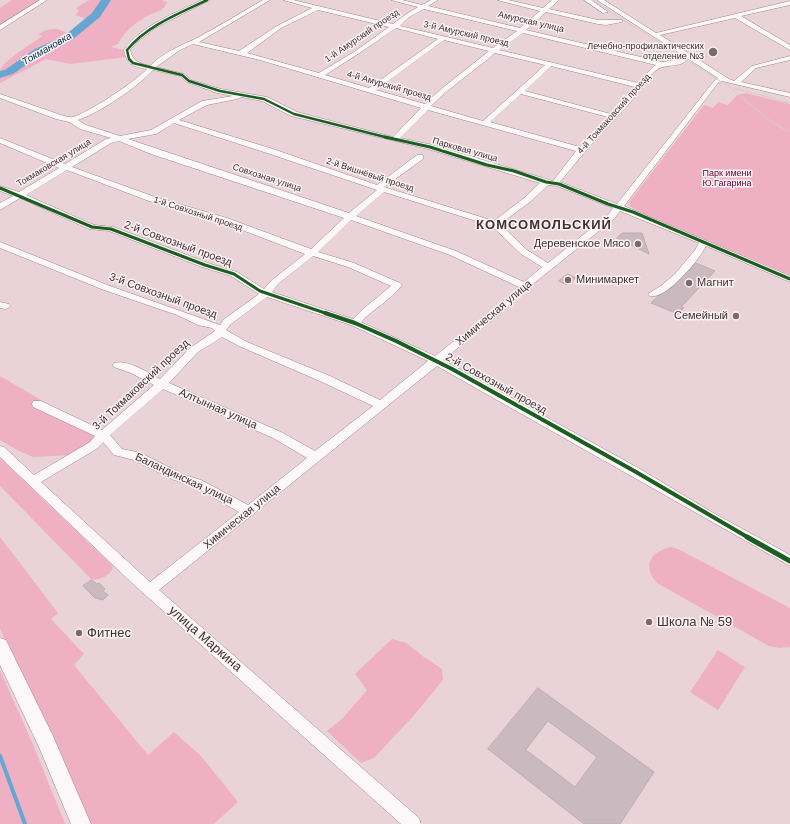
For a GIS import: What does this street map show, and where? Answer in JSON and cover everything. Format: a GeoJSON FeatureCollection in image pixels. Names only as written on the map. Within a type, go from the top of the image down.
{"type":"FeatureCollection","features":[{"type":"Feature","properties":{"kind":"main road"},"geometry":{"type":"LineString","coordinates":[[0,646],[46,742],[81,824]]}},
{"type":"Feature","properties":{"kind":"street"},"geometry":{"type":"LineString","coordinates":[[0,28],[44,0]]}},
{"type":"Feature","properties":{"kind":"street","name":"Парковая улица"},"geometry":{"type":"LineString","coordinates":[[207,0],[141,35],[127,50],[129,59],[133,63],[182,75],[189,81],[217,90],[241,96],[264,99],[294,114],[457,155],[551,182],[704,242],[790,279]]}},
{"type":"Feature","properties":{"kind":"street"},"geometry":{"type":"LineString","coordinates":[[72,120],[84,116],[101,106],[146,74],[165,57],[267,0]]}},
{"type":"Feature","properties":{"kind":"street","name":"3-й Амурский проезд"},"geometry":{"type":"LineString","coordinates":[[286,0],[641,86]]}},
{"type":"Feature","properties":{"kind":"street","name":"Амурская улица"},"geometry":{"type":"LineString","coordinates":[[394,0],[662,64]]}},
{"type":"Feature","properties":{"kind":"street","name":"1-й Амурский проезд"},"geometry":{"type":"LineString","coordinates":[[320,75],[356,53],[407,16],[435,0]]}},
{"type":"Feature","properties":{"kind":"street"},"geometry":{"type":"LineString","coordinates":[[500,0],[598,22],[606,23],[620,21]]}},
{"type":"Feature","properties":{"kind":"street"},"geometry":{"type":"LineString","coordinates":[[395,139],[443,90],[522,30],[556,0]]}},
{"type":"Feature","properties":{"kind":"street"},"geometry":{"type":"LineString","coordinates":[[587,0],[683,61],[719,80],[737,82],[790,95]]}},
{"type":"Feature","properties":{"kind":"street"},"geometry":{"type":"LineString","coordinates":[[600,0],[719,80]]}},
{"type":"Feature","properties":{"kind":"street"},"geometry":{"type":"LineString","coordinates":[[654,35],[790,3]]}},
{"type":"Feature","properties":{"kind":"street"},"geometry":{"type":"LineString","coordinates":[[240,52],[247,50],[279,27],[317,8]]}},
{"type":"Feature","properties":{"kind":"street"},"geometry":{"type":"LineString","coordinates":[[736,16],[790,48]]}},
{"type":"Feature","properties":{"kind":"street"},"geometry":{"type":"LineString","coordinates":[[371,90],[443,38]]}},
{"type":"Feature","properties":{"kind":"street","name":"4-й Амурский проезд"},"geometry":{"type":"LineString","coordinates":[[191,42],[240,52],[581,150]]}},
{"type":"Feature","properties":{"kind":"street"},"geometry":{"type":"LineString","coordinates":[[737,82],[754,67],[790,58]]}},
{"type":"Feature","properties":{"kind":"street"},"geometry":{"type":"LineString","coordinates":[[662,64],[683,61]]}},
{"type":"Feature","properties":{"kind":"street"},"geometry":{"type":"LineString","coordinates":[[485,123],[521,92],[550,64]]}},
{"type":"Feature","properties":{"kind":"street","name":"4-й Токмаковский проезд"},"geometry":{"type":"LineString","coordinates":[[495,224],[551,182],[641,86],[653,70],[662,64]]}},
{"type":"Feature","properties":{"kind":"street","name":"Химическая улица"},"geometry":{"type":"LineString","coordinates":[[150,590],[380,405],[436,362],[494,314],[524,286],[611,217],[719,80]]}},
{"type":"Feature","properties":{"kind":"street"},"geometry":{"type":"LineString","coordinates":[[205,103],[216,94],[217,90]]}},
{"type":"Feature","properties":{"kind":"street"},"geometry":{"type":"LineString","coordinates":[[521,92],[612,116]]}},
{"type":"Feature","properties":{"kind":"street","name":"Совхозная улица"},"geometry":{"type":"LineString","coordinates":[[0,96],[59,117],[72,120],[83,127],[171,158],[351,217],[453,254],[524,286]]}},
{"type":"Feature","properties":{"kind":"street"},"geometry":{"type":"LineString","coordinates":[[205,103],[241,96]]}},
{"type":"Feature","properties":{"kind":"street","name":"Токмаковская улица"},"geometry":{"type":"LineString","coordinates":[[0,207],[109,142],[147,134],[174,121],[205,103]]}},
{"type":"Feature","properties":{"kind":"street","name":"2-й Вишнёвый проезд"},"geometry":{"type":"LineString","coordinates":[[174,121],[200,128],[343,177],[495,224],[524,252],[549,267]]}},
{"type":"Feature","properties":{"kind":"street","name":"1-й Совхозный проезд"},"geometry":{"type":"LineString","coordinates":[[0,140],[65,167],[152,199],[224,220],[312,253],[351,265],[391,281],[397,285],[392,292],[366,311],[355,322]]}},
{"type":"Feature","properties":{"kind":"street","name":"3-й Токмаковский проезд"},"geometry":{"type":"LineString","coordinates":[[33,481],[94,445],[103,435],[190,357],[194,350],[222,332],[227,322],[266,293],[275,282],[312,253],[381,188],[420,157]]}},
{"type":"Feature","properties":{"kind":"street","name":"2-й Совхозный проезд"},"geometry":{"type":"LineString","coordinates":[[0,188],[92,226],[111,229],[205,265],[234,274],[260,291],[355,322],[452,369],[629,468],[706,514],[790,561]]}},
{"type":"Feature","properties":{"kind":"street"},"geometry":{"type":"LineString","coordinates":[[654,294],[660,292],[700,252],[700,248],[704,242]]}},
{"type":"Feature","properties":{"kind":"street","name":"3-й Совхозный проезд"},"geometry":{"type":"LineString","coordinates":[[0,246],[107,288],[180,313],[202,323],[215,326],[222,332],[243,344],[326,379],[380,405]]}},
{"type":"Feature","properties":{"kind":"street","name":"Алтынная улица"},"geometry":{"type":"LineString","coordinates":[[118,365],[134,370],[161,384],[277,435],[316,458]]}},
{"type":"Feature","properties":{"kind":"street","name":"Баландинская улица"},"geometry":{"type":"LineString","coordinates":[[37,404],[103,435],[118,452],[137,456],[178,477],[197,483],[239,505],[248,512]]}},
{"type":"Feature","properties":{"kind":"street","name":"улица Маркина"},"geometry":{"type":"LineString","coordinates":[[0,450],[150,590],[413,824]]}},
{"type":"Feature","properties":{"kind":"green space"},"geometry":{"type":"Polygon","coordinates":[[[12,0],[41,0],[0,26],[0,8],[12,0]]]}},
{"type":"Feature","properties":{"kind":"green space"},"geometry":{"type":"Polygon","coordinates":[[[89,0],[161,0],[167,2],[161,10],[147,16],[135,24],[127,31],[118,44],[111,47],[125,50],[126,57],[70,64],[46,59],[0,83],[0,70],[2,66],[42,36],[38,34],[54,29],[70,34],[88,20],[76,15],[79,10],[76,8],[89,0]]]}},
{"type":"Feature","properties":{"kind":"green space","name":"Парк имени Ю.Гагарина"},"geometry":{"type":"Polygon","coordinates":[[[746,93],[790,104],[790,275],[639,212],[630,206],[629,202],[704,105],[713,108],[718,102],[728,105],[737,95],[746,93]]]}},
{"type":"Feature","properties":{"kind":"green space"},"geometry":{"type":"Polygon","coordinates":[[[0,376],[41,400],[34,405],[95,434],[97,439],[72,455],[33,457],[0,440],[0,376]]]}},
{"type":"Feature","properties":{"kind":"green space"},"geometry":{"type":"Polygon","coordinates":[[[0,458],[113,566],[108,575],[98,579],[91,579],[0,486],[0,458]]]}},
{"type":"Feature","properties":{"kind":"green space"},"geometry":{"type":"Polygon","coordinates":[[[0,537],[58,613],[51,619],[84,654],[74,665],[148,755],[174,732],[201,756],[238,802],[214,824],[89,824],[0,629],[0,537]]]}},
{"type":"Feature","properties":{"kind":"green space"},"geometry":{"type":"Polygon","coordinates":[[[671,547],[678,549],[790,608],[790,647],[779,648],[769,646],[657,583],[650,570],[650,560],[658,552],[671,547]]]}},
{"type":"Feature","properties":{"kind":"green space"},"geometry":{"type":"Polygon","coordinates":[[[392,639],[406,643],[442,669],[443,680],[416,713],[374,758],[361,763],[327,731],[343,718],[367,690],[355,674],[392,639]]]}},
{"type":"Feature","properties":{"kind":"green space"},"geometry":{"type":"Polygon","coordinates":[[[718,650],[745,667],[718,710],[690,692],[718,650]]]}},
{"type":"Feature","properties":{"kind":"green space"},"geometry":{"type":"Polygon","coordinates":[[[0,670],[34,747],[65,824],[0,824],[0,670]]]}},
{"type":"Feature","properties":{"kind":"building","name":"Деревенское Мясо"},"geometry":{"type":"Polygon","coordinates":[[[623,233],[642,233],[649,254],[617,238],[623,233]]]}},
{"type":"Feature","properties":{"kind":"building","name":"Магнит"},"geometry":{"type":"Polygon","coordinates":[[[696,263],[715,271],[681,307],[684,308],[678,314],[651,303],[657,297],[674,286],[696,263]]]}},
{"type":"Feature","properties":{"kind":"building","name":"Минимаркет"},"geometry":{"type":"Polygon","coordinates":[[[568,274],[576,278],[567,285],[559,281],[568,274]]]}},
{"type":"Feature","properties":{"kind":"building"},"geometry":{"type":"Polygon","coordinates":[[[92,580],[97,584],[99,583],[105,589],[103,591],[108,595],[103,600],[95,598],[83,586],[92,580]]]}},
{"type":"Feature","properties":{"kind":"building"},"geometry":{"type":"Polygon","coordinates":[[[538,688],[654,772],[620,824],[584,824],[488,749],[538,688]],[[548,721],[526,750],[575,787],[597,757],[548,721]]]}},
{"type":"Feature","properties":{"kind":"waterway","name":"Токмановка"},"geometry":{"type":"LineString","coordinates":[[0,75],[9,72],[39,51],[68,38],[96,15],[106,0]]}},
{"type":"Feature","properties":{"kind":"waterway"},"geometry":{"type":"LineString","coordinates":[[0,756],[25,824]]}},
{"type":"Feature","properties":{"kind":"tram line"},"geometry":{"type":"LineString","coordinates":[[592,0],[728,86],[773,123],[790,132]]}},
{"type":"Feature","properties":{"kind":"tram line"},"geometry":{"type":"LineString","coordinates":[[734,88],[790,103]]}},
{"type":"Feature","properties":{"kind":"cycle path"},"geometry":{"type":"LineString","coordinates":[[207,0],[164,20],[143,33],[127,50],[129,59],[133,63],[146,67],[182,75],[189,81],[220,91],[264,99],[294,114],[430,147],[487,165],[514,171],[546,182],[559,184],[608,204],[633,212],[790,279]]}},
{"type":"Feature","properties":{"kind":"cycle path"},"geometry":{"type":"LineString","coordinates":[[0,188],[92,227],[111,229],[205,265],[234,274],[260,291],[355,323],[396,341],[452,369],[636,472],[706,514],[790,561]]}},
{"type":"Feature","properties":{"kind":"place","name":"Лечебно-профилактических отделение №3"},"geometry":{"type":"Point","coordinates":[713,52]}},
{"type":"Feature","properties":{"kind":"place","name":"Деревенское Мясо"},"geometry":{"type":"Point","coordinates":[638,244]}},
{"type":"Feature","properties":{"kind":"place","name":"Минимаркет"},"geometry":{"type":"Point","coordinates":[568,280]}},
{"type":"Feature","properties":{"kind":"place","name":"Магнит"},"geometry":{"type":"Point","coordinates":[689,283]}},
{"type":"Feature","properties":{"kind":"place","name":"Семейный"},"geometry":{"type":"Point","coordinates":[736,316]}},
{"type":"Feature","properties":{"kind":"place","name":"Школа № 59"},"geometry":{"type":"Point","coordinates":[649,622]}},
{"type":"Feature","properties":{"kind":"place","name":"Фитнес"},"geometry":{"type":"Point","coordinates":[79,633]}},
{"type":"Feature","properties":{"kind":"district","name":"КОМСОМОЛЬСКИЙ"},"geometry":{"type":"Point","coordinates":[544,225]}}]}
